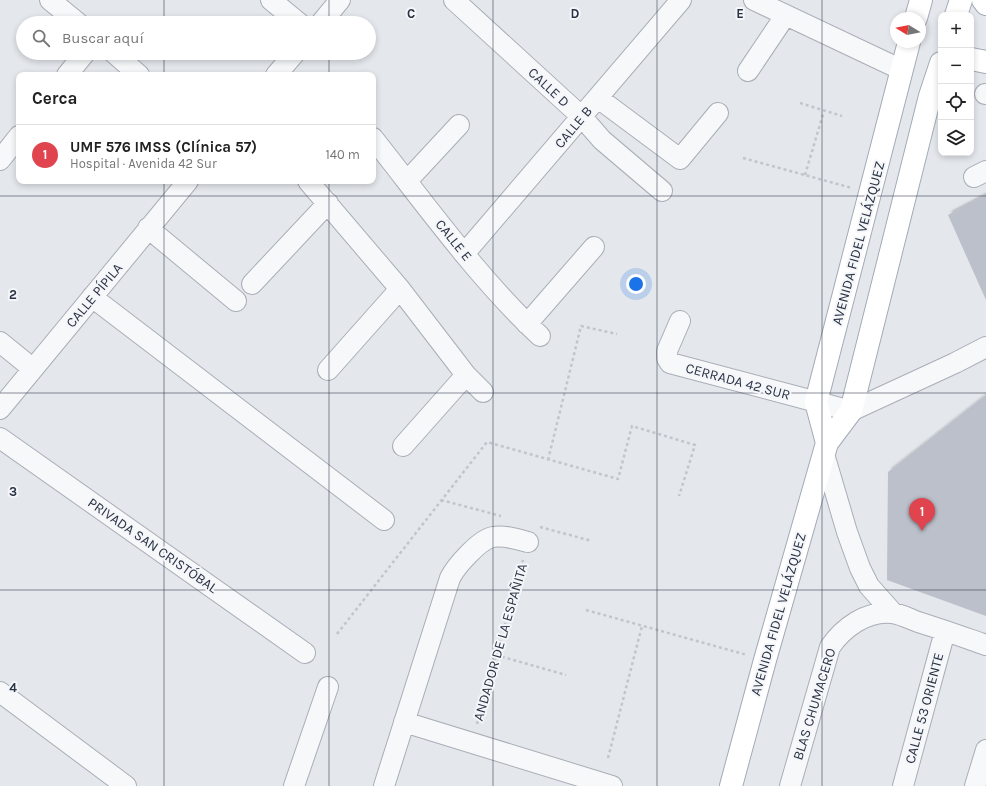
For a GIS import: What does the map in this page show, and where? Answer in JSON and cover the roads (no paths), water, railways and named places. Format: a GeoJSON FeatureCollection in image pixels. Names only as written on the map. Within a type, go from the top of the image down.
{"type":"FeatureCollection","features":[{"type":"Feature","properties":{"kind":"main road"},"geometry":{"type":"LineString","coordinates":[[957,12],[961,0]]}},
{"type":"Feature","properties":{"kind":"main road"},"geometry":{"type":"LineString","coordinates":[[983,0],[986,4]]}},
{"type":"Feature","properties":{"kind":"main road","name":"AVENIDA FIDEL VELÁZQUEZ"},"geometry":{"type":"LineString","coordinates":[[826,449],[816,402],[908,48]]}},
{"type":"Feature","properties":{"kind":"main road"},"geometry":{"type":"LineString","coordinates":[[974,60],[986,62]]}},
{"type":"Feature","properties":{"kind":"main road"},"geometry":{"type":"LineString","coordinates":[[902,70],[913,75],[936,90]]}},
{"type":"Feature","properties":{"kind":"main road","name":"AVENIDA FIDEL VELÁZQUEZ"},"geometry":{"type":"LineString","coordinates":[[731,786],[765,660],[826,449],[852,411],[938,79]]}},
{"type":"Feature","properties":{"kind":"street"},"geometry":{"type":"LineString","coordinates":[[50,0],[69,16]]}},
{"type":"Feature","properties":{"kind":"street"},"geometry":{"type":"LineString","coordinates":[[271,0],[290,16]]}},
{"type":"Feature","properties":{"kind":"street"},"geometry":{"type":"LineString","coordinates":[[327,16],[340,0]]}},
{"type":"Feature","properties":{"kind":"street","name":"CALLE D"},"geometry":{"type":"LineString","coordinates":[[454,0],[582,117],[602,140],[662,191]]}},
{"type":"Feature","properties":{"kind":"street","name":"CALLE B"},"geometry":{"type":"LineString","coordinates":[[464,254],[681,0]]}},
{"type":"Feature","properties":{"kind":"street"},"geometry":{"type":"LineString","coordinates":[[754,0],[785,16],[902,70]]}},
{"type":"Feature","properties":{"kind":"street"},"geometry":{"type":"LineString","coordinates":[[748,71],[785,16]]}},
{"type":"Feature","properties":{"kind":"street"},"geometry":{"type":"LineString","coordinates":[[69,72],[79,60]]}},
{"type":"Feature","properties":{"kind":"street"},"geometry":{"type":"LineString","coordinates":[[122,60],[136,72]]}},
{"type":"Feature","properties":{"kind":"street"},"geometry":{"type":"LineString","coordinates":[[279,72],[289,60]]}},
{"type":"Feature","properties":{"kind":"street"},"geometry":{"type":"LineString","coordinates":[[598,98],[680,160],[718,114]]}},
{"type":"Feature","properties":{"kind":"street"},"geometry":{"type":"LineString","coordinates":[[407,181],[459,125]]}},
{"type":"Feature","properties":{"kind":"street"},"geometry":{"type":"LineString","coordinates":[[0,160],[16,140]]}},
{"type":"Feature","properties":{"kind":"street","name":"CALLE E"},"geometry":{"type":"LineString","coordinates":[[376,142],[464,254],[534,330],[594,247]]}},
{"type":"Feature","properties":{"kind":"street","name":"CALLE PÍPILA"},"geometry":{"type":"LineString","coordinates":[[0,409],[32,368],[185,184]]}},
{"type":"Feature","properties":{"kind":"street"},"geometry":{"type":"LineString","coordinates":[[311,184],[400,289],[466,375],[482,392]]}},
{"type":"Feature","properties":{"kind":"street"},"geometry":{"type":"LineString","coordinates":[[252,284],[328,203]]}},
{"type":"Feature","properties":{"kind":"street"},"geometry":{"type":"LineString","coordinates":[[148,228],[236,301]]}},
{"type":"Feature","properties":{"kind":"street"},"geometry":{"type":"LineString","coordinates":[[328,370],[400,289]]}},
{"type":"Feature","properties":{"kind":"street"},"geometry":{"type":"LineString","coordinates":[[92,297],[384,520]]}},
{"type":"Feature","properties":{"kind":"street","name":"CERRADA 42 SUR"},"geometry":{"type":"LineString","coordinates":[[680,321],[667,352],[666,358],[670,363],[852,411]]}},
{"type":"Feature","properties":{"kind":"street"},"geometry":{"type":"LineString","coordinates":[[0,342],[32,368]]}},
{"type":"Feature","properties":{"kind":"street"},"geometry":{"type":"LineString","coordinates":[[852,411],[986,347]]}},
{"type":"Feature","properties":{"kind":"street"},"geometry":{"type":"LineString","coordinates":[[403,446],[466,375]]}},
{"type":"Feature","properties":{"kind":"street","name":"PRIVADA SAN CRISTÓBAL"},"geometry":{"type":"LineString","coordinates":[[0,438],[305,652]]}},
{"type":"Feature","properties":{"kind":"street"},"geometry":{"type":"LineString","coordinates":[[826,449],[847,532],[860,568],[869,586],[893,613],[986,645]]}},
{"type":"Feature","properties":{"kind":"street"},"geometry":{"type":"LineString","coordinates":[[384,786],[450,578],[454,570],[485,540],[494,537],[514,538],[528,542]]}},
{"type":"Feature","properties":{"kind":"street","name":"BLAS CHUMACERO"},"geometry":{"type":"LineString","coordinates":[[790,786],[830,647],[836,637],[848,627],[876,614],[893,613]]}},
{"type":"Feature","properties":{"kind":"street","name":"CALLE 53 ORIENTE"},"geometry":{"type":"LineString","coordinates":[[903,786],[945,631]]}},
{"type":"Feature","properties":{"kind":"street"},"geometry":{"type":"LineString","coordinates":[[294,786],[328,688]]}},
{"type":"Feature","properties":{"kind":"street"},"geometry":{"type":"LineString","coordinates":[[0,692],[126,786]]}},
{"type":"Feature","properties":{"kind":"street"},"geometry":{"type":"LineString","coordinates":[[404,722],[612,786]]}},
{"type":"Feature","properties":{"kind":"street"},"geometry":{"type":"LineString","coordinates":[[975,786],[986,750]]}},
{"type":"Feature","properties":{"kind":"place","name":"UMF 576 IMSS (Clínica 57)"},"geometry":{"type":"Point","coordinates":[922,531]}}]}
